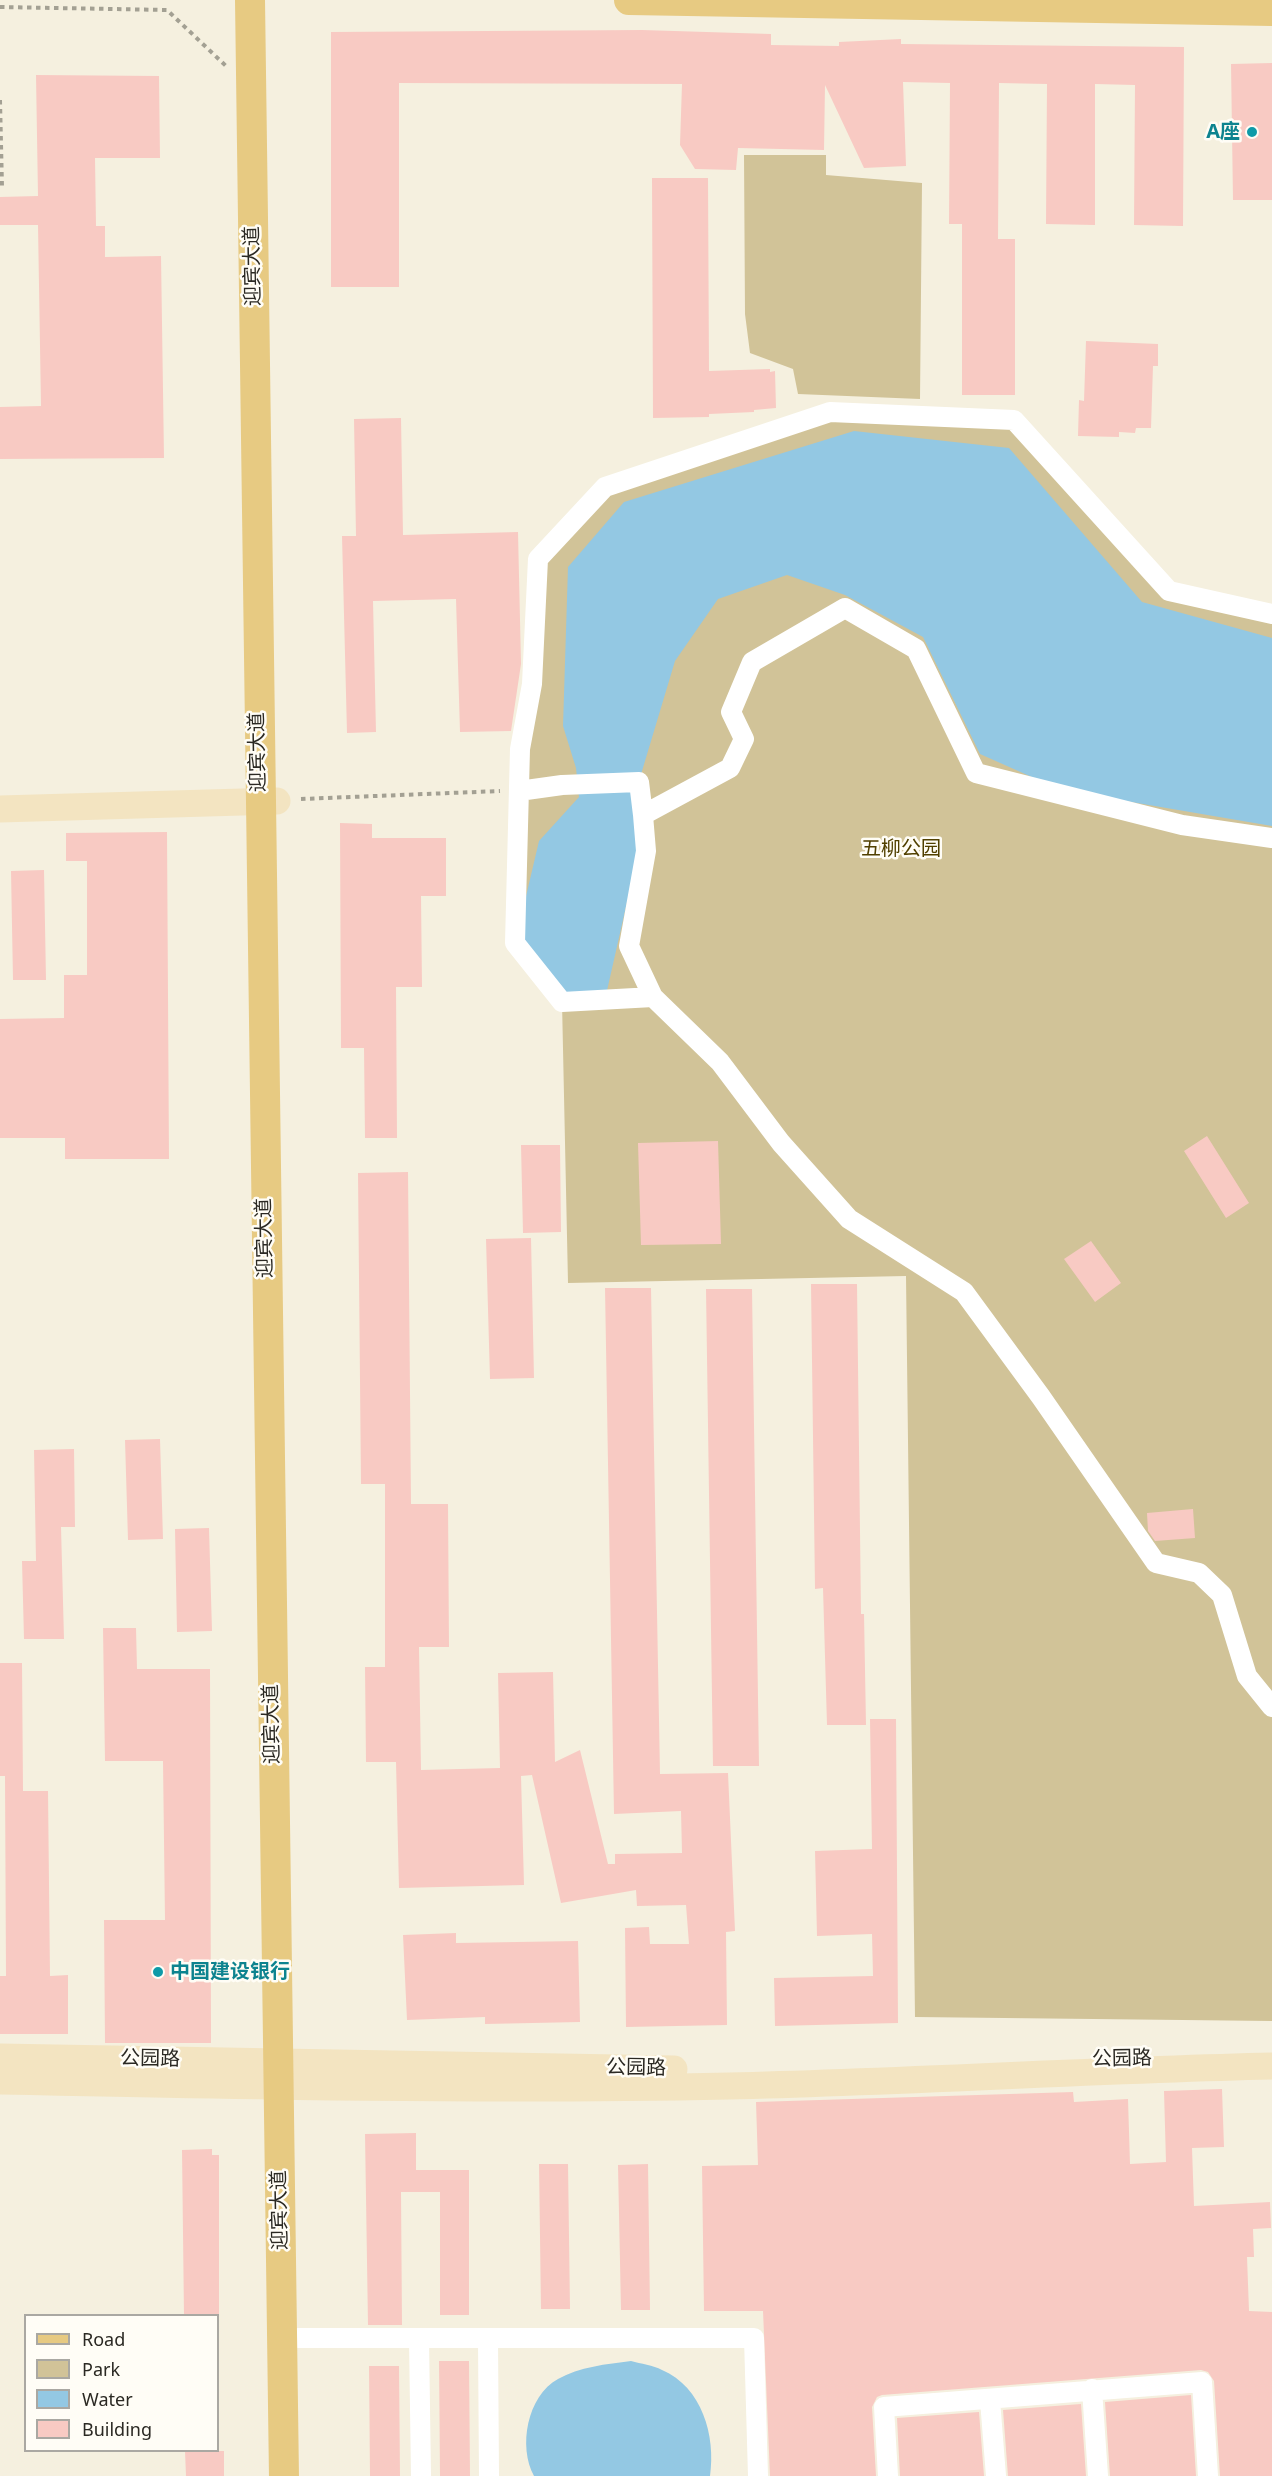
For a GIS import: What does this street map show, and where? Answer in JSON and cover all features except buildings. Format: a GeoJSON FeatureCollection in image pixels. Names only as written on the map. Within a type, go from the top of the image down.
{"type":"FeatureCollection","features":[{"type":"Feature","properties":{"kind":"main road","name":"迎宾大道"},"geometry":{"type":"LineString","coordinates":[[250,0],[268,801],[286,2075],[284,2476]]}},
{"type":"Feature","properties":{"kind":"main road","name":"迎宾大道"},"geometry":{"type":"LineString","coordinates":[[268,0],[268,801]]}},
{"type":"Feature","properties":{"kind":"main road"},"geometry":{"type":"LineString","coordinates":[[629,0],[1272,11]]}},
{"type":"Feature","properties":{"kind":"main road","name":"迎宾大道"},"geometry":{"type":"LineString","coordinates":[[286,2075],[298,2338],[301,2476]]}},
{"type":"Feature","properties":{"kind":"street"},"geometry":{"type":"LineString","coordinates":[[653,997],[562,1002],[515,943],[520,749],[532,684],[538,559],[604,487],[830,412],[1014,420],[1169,591],[1272,614]]}},
{"type":"Feature","properties":{"kind":"street"},"geometry":{"type":"LineString","coordinates":[[643,815],[730,768],[744,740],[732,712],[752,662],[845,608],[916,649],[976,773],[1182,825],[1272,838]]}},
{"type":"Feature","properties":{"kind":"street"},"geometry":{"type":"LineString","coordinates":[[519,791],[562,785],[639,782],[645,851],[630,946],[653,997],[720,1062],[781,1143],[849,1219],[964,1292],[1041,1397],[1156,1563],[1199,1573],[1222,1594],[1247,1676],[1272,1707]]}},
{"type":"Feature","properties":{"kind":"street"},"geometry":{"type":"LineString","coordinates":[[0,808],[268,801]]}},
{"type":"Feature","properties":{"kind":"street","name":"公园路"},"geometry":{"type":"LineString","coordinates":[[0,2057],[286,2075],[722,2070],[1272,2056]]}},
{"type":"Feature","properties":{"kind":"street"},"geometry":{"type":"LineString","coordinates":[[0,2081],[286,2075],[731,2086],[1272,2066]]}},
{"type":"Feature","properties":{"kind":"street"},"geometry":{"type":"LineString","coordinates":[[298,2338],[754,2338],[759,2476]]}},
{"type":"Feature","properties":{"kind":"street"},"geometry":{"type":"LineString","coordinates":[[419,2339],[421,2476]]}},
{"type":"Feature","properties":{"kind":"street"},"geometry":{"type":"LineString","coordinates":[[488,2339],[489,2476]]}},
{"type":"Feature","properties":{"kind":"street"},"geometry":{"type":"LineString","coordinates":[[888,2476],[884,2407],[1202,2382],[1208,2476]]}},
{"type":"Feature","properties":{"kind":"street"},"geometry":{"type":"LineString","coordinates":[[1092,2389],[1098,2476]]}},
{"type":"Feature","properties":{"kind":"street"},"geometry":{"type":"LineString","coordinates":[[990,2400],[996,2476]]}},
{"type":"Feature","properties":{"kind":"path"},"geometry":{"type":"LineString","coordinates":[[0,7],[168,10],[233,73]]}},
{"type":"Feature","properties":{"kind":"path"},"geometry":{"type":"LineString","coordinates":[[0,100],[2,187]]}},
{"type":"Feature","properties":{"kind":"path"},"geometry":{"type":"LineString","coordinates":[[268,801],[519,791]]}},
{"type":"Feature","properties":{"kind":"green space"},"geometry":{"type":"Polygon","coordinates":[[[744,155],[826,155],[826,175],[922,183],[920,399],[798,394],[793,369],[750,353],[745,314],[744,155]]]}},
{"type":"Feature","properties":{"kind":"green space","name":"五柳公园"},"geometry":{"type":"Polygon","coordinates":[[[830,412],[1014,420],[1169,591],[1272,614],[1272,2021],[915,2017],[906,1276],[568,1283],[562,1002],[515,943],[538,559],[605,487],[830,412]]]}},
{"type":"Feature","properties":{"kind":"water"},"geometry":{"type":"Polygon","coordinates":[[[854,431],[1009,448],[1142,602],[1272,638],[1272,826],[1061,790],[980,754],[923,637],[845,595],[787,575],[718,599],[675,661],[639,781],[644,827],[606,995],[562,1002],[515,943],[539,841],[579,797],[576,768],[563,726],[568,567],[624,502],[854,431]]]}},
{"type":"Feature","properties":{"kind":"water"},"geometry":{"type":"Polygon","coordinates":[[[631,2361],[658,2368],[676,2378],[696,2400],[708,2429],[711,2445],[710,2476],[534,2476],[527,2451],[528,2423],[539,2397],[547,2387],[558,2379],[575,2372],[631,2361]]]}},
{"type":"Feature","properties":{"kind":"place","name":"A座"},"geometry":{"type":"Point","coordinates":[1252,132]}},
{"type":"Feature","properties":{"kind":"place","name":"中国建设银行"},"geometry":{"type":"Point","coordinates":[158,1972]}}]}
